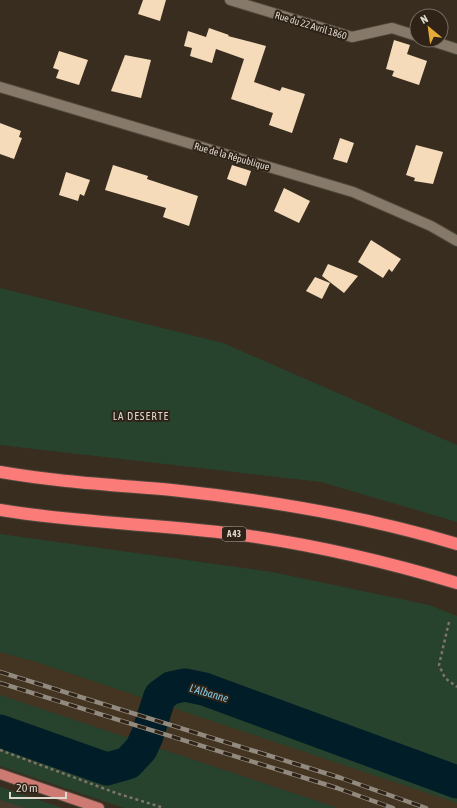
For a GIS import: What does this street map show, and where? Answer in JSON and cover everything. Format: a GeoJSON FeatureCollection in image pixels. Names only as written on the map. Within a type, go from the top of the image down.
{"type":"FeatureCollection","features":[{"type":"Feature","properties":{"kind":"highway"},"geometry":{"type":"LineString","coordinates":[[0,472],[172,490],[295,506],[359,519],[457,544]]}},
{"type":"Feature","properties":{"kind":"highway","name":"A 43"},"geometry":{"type":"LineString","coordinates":[[0,510],[228,534],[284,542],[355,555],[457,583]]}},
{"type":"Feature","properties":{"kind":"main road"},"geometry":{"type":"LineString","coordinates":[[0,774],[98,808]]}},
{"type":"Feature","properties":{"kind":"street","name":"Rue du 22 Avril 1860"},"geometry":{"type":"LineString","coordinates":[[230,0],[352,37],[392,28],[409,33]]}},
{"type":"Feature","properties":{"kind":"street","name":"Rue de la République"},"geometry":{"type":"LineString","coordinates":[[0,87],[353,192],[431,226],[457,241]]}},
{"type":"Feature","properties":{"kind":"path"},"geometry":{"type":"LineString","coordinates":[[449,622],[439,665],[444,678],[457,687]]}},
{"type":"Feature","properties":{"kind":"path"},"geometry":{"type":"LineString","coordinates":[[0,750],[116,793],[164,808]]}},
{"type":"Feature","properties":{"kind":"shaded area"},"geometry":{"type":"Polygon","coordinates":[[[0,652],[36,662],[444,798],[457,803],[457,808],[338,808],[0,695],[0,652]]]}},
{"type":"Feature","properties":{"kind":"shaded area"},"geometry":{"type":"Polygon","coordinates":[[[0,787],[62,808],[0,808],[0,787]]]}},
{"type":"Feature","properties":{"kind":"green space"},"geometry":{"type":"Polygon","coordinates":[[[0,288],[223,343],[457,445],[457,522],[321,482],[0,445],[0,288]]]}},
{"type":"Feature","properties":{"kind":"green space"},"geometry":{"type":"Polygon","coordinates":[[[0,534],[272,572],[429,605],[457,616],[457,803],[36,662],[0,652],[0,534]]]}},
{"type":"Feature","properties":{"kind":"green space"},"geometry":{"type":"Polygon","coordinates":[[[0,695],[338,808],[124,808],[0,766],[0,695]]]}},
{"type":"Feature","properties":{"kind":"green space"},"geometry":{"type":"Polygon","coordinates":[[[0,787],[62,808],[26,808],[0,800],[0,787]]]}},
{"type":"Feature","properties":{"kind":"building"},"geometry":{"type":"Polygon","coordinates":[[[143,0],[166,0],[160,21],[138,14],[143,0]]]}},
{"type":"Feature","properties":{"kind":"building"},"geometry":{"type":"Polygon","coordinates":[[[209,28],[229,35],[228,36],[266,46],[254,82],[280,91],[282,87],[305,94],[292,133],[269,125],[273,113],[231,99],[244,59],[216,49],[212,63],[190,56],[192,48],[184,46],[188,31],[206,37],[209,28]]]}},
{"type":"Feature","properties":{"kind":"building"},"geometry":{"type":"Polygon","coordinates":[[[394,40],[409,45],[407,54],[427,61],[419,85],[392,76],[394,71],[386,69],[394,40]]]}},
{"type":"Feature","properties":{"kind":"building"},"geometry":{"type":"Polygon","coordinates":[[[59,51],[88,60],[79,85],[56,78],[59,70],[53,68],[59,51]]]}},
{"type":"Feature","properties":{"kind":"building"},"geometry":{"type":"Polygon","coordinates":[[[125,55],[151,60],[141,98],[111,91],[125,55]]]}},
{"type":"Feature","properties":{"kind":"building"},"geometry":{"type":"Polygon","coordinates":[[[0,123],[21,131],[19,137],[22,138],[14,159],[0,154],[0,123]]]}},
{"type":"Feature","properties":{"kind":"building"},"geometry":{"type":"Polygon","coordinates":[[[340,138],[354,143],[347,163],[333,159],[340,138]]]}},
{"type":"Feature","properties":{"kind":"building"},"geometry":{"type":"Polygon","coordinates":[[[416,145],[443,152],[433,184],[414,181],[415,178],[406,175],[416,145]]]}},
{"type":"Feature","properties":{"kind":"building"},"geometry":{"type":"Polygon","coordinates":[[[113,165],[148,176],[147,179],[198,196],[189,226],[163,217],[166,208],[105,190],[113,165]]]}},
{"type":"Feature","properties":{"kind":"building"},"geometry":{"type":"Polygon","coordinates":[[[232,165],[251,171],[246,186],[227,179],[232,165]]]}},
{"type":"Feature","properties":{"kind":"building"},"geometry":{"type":"Polygon","coordinates":[[[66,172],[90,180],[84,196],[80,194],[78,201],[59,195],[66,172]]]}},
{"type":"Feature","properties":{"kind":"building"},"geometry":{"type":"Polygon","coordinates":[[[284,188],[310,201],[299,223],[274,211],[284,188]]]}},
{"type":"Feature","properties":{"kind":"building"},"geometry":{"type":"Polygon","coordinates":[[[371,240],[401,259],[392,272],[389,269],[383,278],[358,262],[371,240]]]}},
{"type":"Feature","properties":{"kind":"building"},"geometry":{"type":"Polygon","coordinates":[[[328,264],[358,276],[344,293],[322,276],[328,264]]]}},
{"type":"Feature","properties":{"kind":"building"},"geometry":{"type":"Polygon","coordinates":[[[315,277],[330,283],[322,299],[306,291],[315,277]]]}},
{"type":"Feature","properties":{"kind":"waterway","name":"L'Albanne"},"geometry":{"type":"LineString","coordinates":[[0,731],[107,769],[128,763],[141,749],[147,736],[160,696],[171,688],[185,685],[204,689],[457,782]]}},
{"type":"Feature","properties":{"kind":"railway"},"geometry":{"type":"LineString","coordinates":[[0,672],[341,778],[426,808]]}},
{"type":"Feature","properties":{"kind":"railway"},"geometry":{"type":"LineString","coordinates":[[0,683],[337,788],[393,808]]}},
{"type":"Feature","properties":{"kind":"district","name":"LA DESERTE"},"geometry":{"type":"Point","coordinates":[141,416]}}]}
